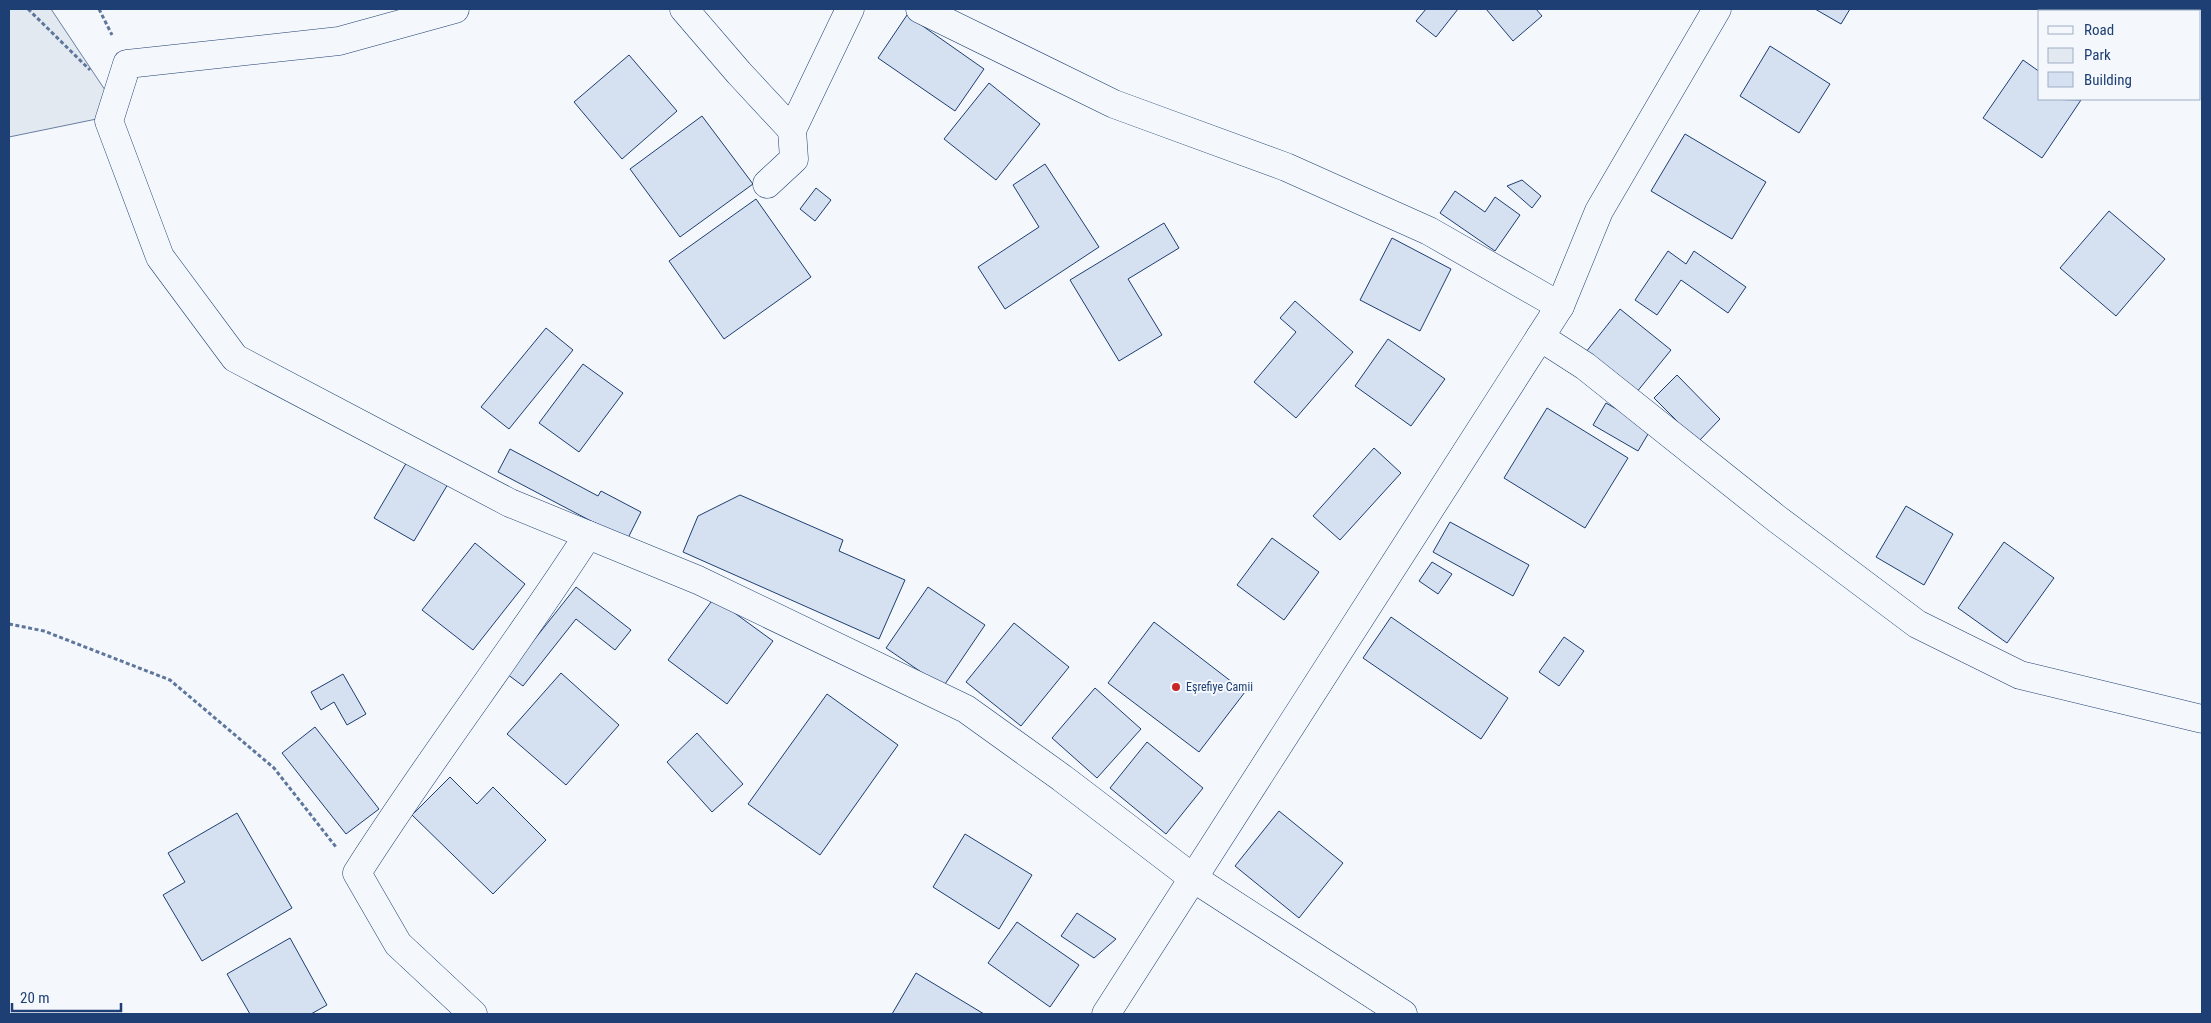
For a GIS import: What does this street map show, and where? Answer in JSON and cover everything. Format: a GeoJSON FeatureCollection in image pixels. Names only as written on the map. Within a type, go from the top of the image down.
{"type":"FeatureCollection","features":[{"type":"Feature","properties":{"kind":"street"},"geometry":{"type":"LineString","coordinates":[[454,9],[339,41],[127,64],[109,121],[160,257],[235,358],[510,503],[698,580],[966,710],[1062,778],[1193,878],[1403,1014]]}},
{"type":"Feature","properties":{"kind":"street"},"geometry":{"type":"LineString","coordinates":[[684,9],[738,73],[792,130]]}},
{"type":"Feature","properties":{"kind":"street"},"geometry":{"type":"LineString","coordinates":[[767,184],[794,159],[792,130],[850,9]]}},
{"type":"Feature","properties":{"kind":"street"},"geometry":{"type":"LineString","coordinates":[[920,9],[1114,104],[1286,167],[1428,231],[1560,306]]}},
{"type":"Feature","properties":{"kind":"street"},"geometry":{"type":"LineString","coordinates":[[1106,1014],[1560,306],[1599,211],[1717,9]]}},
{"type":"Feature","properties":{"kind":"street"},"geometry":{"type":"LineString","coordinates":[[1540,337],[1585,366],[1777,519],[1917,624],[2020,675],[2202,719]]}},
{"type":"Feature","properties":{"kind":"street"},"geometry":{"type":"LineString","coordinates":[[473,1014],[398,944],[357,873],[398,807],[558,582],[588,535]]}},
{"type":"Feature","properties":{"kind":"path"},"geometry":{"type":"LineString","coordinates":[[28,9],[117,97]]}},
{"type":"Feature","properties":{"kind":"path"},"geometry":{"type":"LineString","coordinates":[[9,624],[44,631],[170,680],[274,768],[357,873]]}},
{"type":"Feature","properties":{"kind":"green space"},"geometry":{"type":"Polygon","coordinates":[[[9,9],[51,9],[121,114],[9,137],[9,9]]]}},
{"type":"Feature","properties":{"kind":"building"},"geometry":{"type":"Polygon","coordinates":[[[1426,9],[1458,9],[1436,37],[1416,21],[1426,9]]]}},
{"type":"Feature","properties":{"kind":"building"},"geometry":{"type":"Polygon","coordinates":[[[1486,9],[1536,9],[1542,16],[1513,41],[1486,9]]]}},
{"type":"Feature","properties":{"kind":"building"},"geometry":{"type":"Polygon","coordinates":[[[1815,9],[1850,9],[1841,24],[1815,9]]]}},
{"type":"Feature","properties":{"kind":"building"},"geometry":{"type":"Polygon","coordinates":[[[907,15],[984,69],[955,111],[878,58],[907,15]]]}},
{"type":"Feature","properties":{"kind":"building"},"geometry":{"type":"Polygon","coordinates":[[[1770,46],[1830,84],[1799,133],[1740,96],[1770,46]]]}},
{"type":"Feature","properties":{"kind":"building"},"geometry":{"type":"Polygon","coordinates":[[[629,55],[677,111],[622,159],[574,102],[629,55]]]}},
{"type":"Feature","properties":{"kind":"building"},"geometry":{"type":"Polygon","coordinates":[[[2023,60],[2038,71],[2038,100],[2081,100],[2042,158],[1983,118],[2023,60]]]}},
{"type":"Feature","properties":{"kind":"building"},"geometry":{"type":"Polygon","coordinates":[[[989,83],[1040,124],[996,180],[944,139],[989,83]]]}},
{"type":"Feature","properties":{"kind":"building"},"geometry":{"type":"Polygon","coordinates":[[[702,116],[753,184],[680,237],[630,169],[702,116]]]}},
{"type":"Feature","properties":{"kind":"building"},"geometry":{"type":"Polygon","coordinates":[[[1685,134],[1766,182],[1732,239],[1651,191],[1685,134]]]}},
{"type":"Feature","properties":{"kind":"building"},"geometry":{"type":"Polygon","coordinates":[[[1045,164],[1099,247],[1005,309],[978,267],[1039,227],[1013,185],[1045,164]]]}},
{"type":"Feature","properties":{"kind":"building"},"geometry":{"type":"Polygon","coordinates":[[[1522,180],[1541,196],[1532,208],[1507,186],[1522,180]]]}},
{"type":"Feature","properties":{"kind":"building"},"geometry":{"type":"Polygon","coordinates":[[[816,188],[831,200],[815,221],[800,209],[816,188]]]}},
{"type":"Feature","properties":{"kind":"building"},"geometry":{"type":"Polygon","coordinates":[[[1455,191],[1485,212],[1495,197],[1520,215],[1495,251],[1440,213],[1455,191]]]}},
{"type":"Feature","properties":{"kind":"building"},"geometry":{"type":"Polygon","coordinates":[[[756,199],[811,277],[724,339],[669,261],[756,199]]]}},
{"type":"Feature","properties":{"kind":"building"},"geometry":{"type":"Polygon","coordinates":[[[2109,211],[2165,259],[2116,316],[2060,268],[2109,211]]]}},
{"type":"Feature","properties":{"kind":"building"},"geometry":{"type":"Polygon","coordinates":[[[1164,223],[1179,248],[1128,279],[1162,335],[1119,361],[1070,280],[1164,223]]]}},
{"type":"Feature","properties":{"kind":"building"},"geometry":{"type":"Polygon","coordinates":[[[1392,238],[1451,269],[1420,331],[1360,300],[1392,238]]]}},
{"type":"Feature","properties":{"kind":"building"},"geometry":{"type":"Polygon","coordinates":[[[1668,251],[1686,264],[1694,251],[1746,287],[1728,313],[1681,280],[1657,315],[1635,300],[1668,251]]]}},
{"type":"Feature","properties":{"kind":"building"},"geometry":{"type":"Polygon","coordinates":[[[1295,301],[1353,352],[1296,418],[1254,382],[1296,332],[1280,318],[1295,301]]]}},
{"type":"Feature","properties":{"kind":"building"},"geometry":{"type":"Polygon","coordinates":[[[1620,309],[1671,350],[1636,393],[1586,352],[1620,309]]]}},
{"type":"Feature","properties":{"kind":"building"},"geometry":{"type":"Polygon","coordinates":[[[546,328],[573,350],[509,429],[481,407],[546,328]]]}},
{"type":"Feature","properties":{"kind":"building"},"geometry":{"type":"Polygon","coordinates":[[[1388,339],[1445,379],[1411,426],[1355,386],[1388,339]]]}},
{"type":"Feature","properties":{"kind":"building"},"geometry":{"type":"Polygon","coordinates":[[[583,364],[623,393],[579,452],[539,423],[583,364]]]}},
{"type":"Feature","properties":{"kind":"building"},"geometry":{"type":"Polygon","coordinates":[[[1677,375],[1720,419],[1698,442],[1654,398],[1677,375]]]}},
{"type":"Feature","properties":{"kind":"building"},"geometry":{"type":"Polygon","coordinates":[[[1606,403],[1651,429],[1638,451],[1593,425],[1606,403]]]}},
{"type":"Feature","properties":{"kind":"building"},"geometry":{"type":"Polygon","coordinates":[[[1547,408],[1628,458],[1585,528],[1504,478],[1547,408]]]}},
{"type":"Feature","properties":{"kind":"building"},"geometry":{"type":"Polygon","coordinates":[[[1374,448],[1401,473],[1340,540],[1313,516],[1374,448]]]}},
{"type":"Feature","properties":{"kind":"building"},"geometry":{"type":"Polygon","coordinates":[[[510,449],[598,496],[601,491],[641,512],[627,540],[498,472],[510,449]]]}},
{"type":"Feature","properties":{"kind":"building"},"geometry":{"type":"Polygon","coordinates":[[[408,460],[448,484],[414,541],[374,518],[408,460]]]}},
{"type":"Feature","properties":{"kind":"building"},"geometry":{"type":"Polygon","coordinates":[[[740,495],[843,540],[839,551],[905,580],[879,639],[683,552],[698,516],[740,495]]]}},
{"type":"Feature","properties":{"kind":"building"},"geometry":{"type":"Polygon","coordinates":[[[1906,506],[1953,534],[1924,585],[1876,557],[1906,506]]]}},
{"type":"Feature","properties":{"kind":"building"},"geometry":{"type":"Polygon","coordinates":[[[1450,522],[1529,565],[1513,596],[1433,552],[1450,522]]]}},
{"type":"Feature","properties":{"kind":"building"},"geometry":{"type":"Polygon","coordinates":[[[1272,538],[1319,572],[1284,620],[1237,585],[1272,538]]]}},
{"type":"Feature","properties":{"kind":"building"},"geometry":{"type":"Polygon","coordinates":[[[2004,542],[2054,578],[2007,643],[1958,608],[2004,542]]]}},
{"type":"Feature","properties":{"kind":"building"},"geometry":{"type":"Polygon","coordinates":[[[475,543],[525,584],[473,650],[422,610],[475,543]]]}},
{"type":"Feature","properties":{"kind":"building"},"geometry":{"type":"Polygon","coordinates":[[[1432,562],[1452,574],[1438,594],[1419,581],[1432,562]]]}},
{"type":"Feature","properties":{"kind":"building"},"geometry":{"type":"Polygon","coordinates":[[[576,587],[631,630],[615,650],[576,619],[523,686],[507,674],[576,587]]]}},
{"type":"Feature","properties":{"kind":"building"},"geometry":{"type":"Polygon","coordinates":[[[928,587],[985,625],[943,687],[886,648],[928,587]]]}},
{"type":"Feature","properties":{"kind":"building"},"geometry":{"type":"Polygon","coordinates":[[[714,598],[773,641],[727,704],[668,660],[714,598]]]}},
{"type":"Feature","properties":{"kind":"building"},"geometry":{"type":"Polygon","coordinates":[[[1391,617],[1508,698],[1481,739],[1363,658],[1391,617]]]}},
{"type":"Feature","properties":{"kind":"building","name":"Eşrefiye Camii"},"geometry":{"type":"Polygon","coordinates":[[[1154,622],[1245,692],[1199,752],[1108,683],[1154,622]]]}},
{"type":"Feature","properties":{"kind":"building"},"geometry":{"type":"Polygon","coordinates":[[[1014,623],[1069,667],[1021,726],[966,682],[1014,623]]]}},
{"type":"Feature","properties":{"kind":"building"},"geometry":{"type":"Polygon","coordinates":[[[1564,637],[1584,651],[1559,686],[1539,672],[1564,637]]]}},
{"type":"Feature","properties":{"kind":"building"},"geometry":{"type":"Polygon","coordinates":[[[561,673],[619,725],[566,785],[507,734],[561,673]]]}},
{"type":"Feature","properties":{"kind":"building"},"geometry":{"type":"Polygon","coordinates":[[[343,674],[366,714],[347,725],[334,702],[321,710],[311,692],[343,674]]]}},
{"type":"Feature","properties":{"kind":"building"},"geometry":{"type":"Polygon","coordinates":[[[1095,688],[1141,729],[1097,778],[1052,738],[1095,688]]]}},
{"type":"Feature","properties":{"kind":"building"},"geometry":{"type":"Polygon","coordinates":[[[827,694],[898,745],[820,855],[748,804],[827,694]]]}},
{"type":"Feature","properties":{"kind":"building"},"geometry":{"type":"Polygon","coordinates":[[[315,727],[379,809],[346,834],[282,753],[315,727]]]}},
{"type":"Feature","properties":{"kind":"building"},"geometry":{"type":"Polygon","coordinates":[[[697,733],[743,784],[712,812],[667,762],[697,733]]]}},
{"type":"Feature","properties":{"kind":"building"},"geometry":{"type":"Polygon","coordinates":[[[1147,742],[1203,788],[1166,834],[1110,788],[1147,742]]]}},
{"type":"Feature","properties":{"kind":"building"},"geometry":{"type":"Polygon","coordinates":[[[450,777],[477,804],[493,787],[546,840],[493,894],[412,815],[450,777]]]}},
{"type":"Feature","properties":{"kind":"building"},"geometry":{"type":"Polygon","coordinates":[[[1279,811],[1343,863],[1299,918],[1235,866],[1279,811]]]}},
{"type":"Feature","properties":{"kind":"building"},"geometry":{"type":"Polygon","coordinates":[[[237,813],[292,908],[202,961],[163,895],[185,882],[168,853],[237,813]]]}},
{"type":"Feature","properties":{"kind":"building"},"geometry":{"type":"Polygon","coordinates":[[[965,834],[1032,875],[999,929],[933,887],[965,834]]]}},
{"type":"Feature","properties":{"kind":"building"},"geometry":{"type":"Polygon","coordinates":[[[1077,913],[1116,939],[1094,958],[1061,936],[1077,913]]]}},
{"type":"Feature","properties":{"kind":"building"},"geometry":{"type":"Polygon","coordinates":[[[1017,922],[1079,965],[1050,1007],[988,963],[1017,922]]]}},
{"type":"Feature","properties":{"kind":"building"},"geometry":{"type":"Polygon","coordinates":[[[290,938],[327,1005],[311,1014],[250,1014],[227,974],[290,938]]]}},
{"type":"Feature","properties":{"kind":"building"},"geometry":{"type":"Polygon","coordinates":[[[916,973],[984,1014],[892,1014],[916,973]]]}},
{"type":"Feature","properties":{"kind":"place","name":"Eşrefiye Camii"},"geometry":{"type":"Point","coordinates":[1176,687]}}]}
